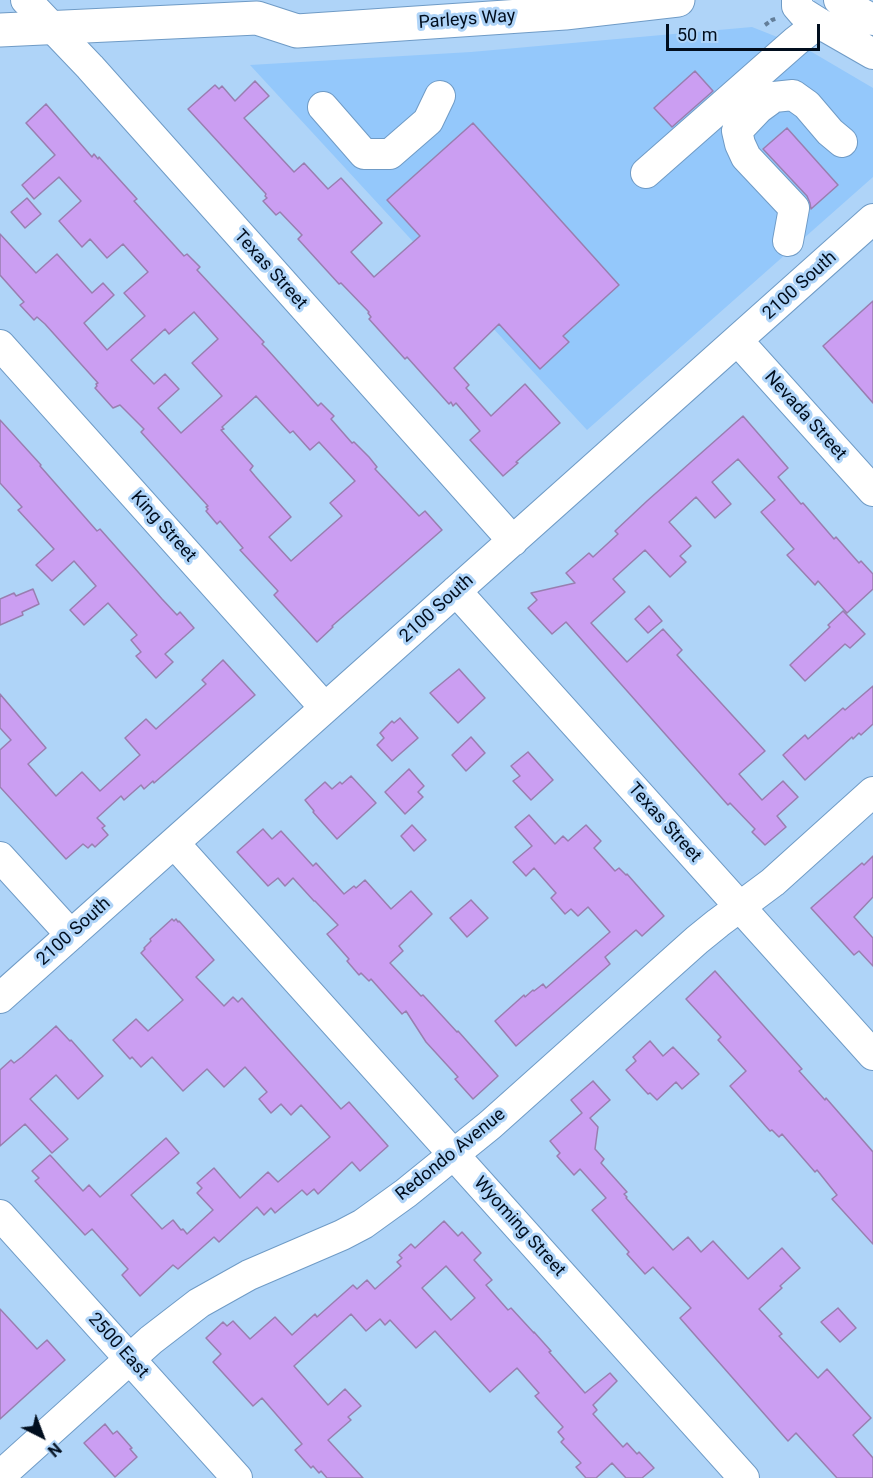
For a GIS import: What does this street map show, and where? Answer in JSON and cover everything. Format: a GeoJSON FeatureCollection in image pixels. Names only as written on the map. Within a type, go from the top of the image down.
{"type":"FeatureCollection","features":[{"type":"Feature","properties":{"kind":"main road"},"geometry":{"type":"LineString","coordinates":[[247,12],[284,0]]}},
{"type":"Feature","properties":{"kind":"main road","name":"Parleys Way"},"geometry":{"type":"LineString","coordinates":[[0,30],[247,12],[297,31],[565,13],[678,0]]}},
{"type":"Feature","properties":{"kind":"street","name":"Texas Street"},"geometry":{"type":"LineString","coordinates":[[26,0],[90,68],[513,541]]}},
{"type":"Feature","properties":{"kind":"street"},"geometry":{"type":"LineString","coordinates":[[798,0],[797,6],[819,23],[873,54]]}},
{"type":"Feature","properties":{"kind":"street"},"geometry":{"type":"LineString","coordinates":[[839,0],[873,20]]}},
{"type":"Feature","properties":{"kind":"street"},"geometry":{"type":"LineString","coordinates":[[646,173],[819,23]]}},
{"type":"Feature","properties":{"kind":"street"},"geometry":{"type":"LineString","coordinates":[[788,241],[794,208],[746,157],[737,131],[759,108],[774,97],[793,95],[807,105],[836,137],[819,94]]}},
{"type":"Feature","properties":{"kind":"street"},"geometry":{"type":"LineString","coordinates":[[323,107],[364,154],[390,154],[428,121],[440,96]]}},
{"type":"Feature","properties":{"kind":"street","name":"2100 South"},"geometry":{"type":"LineString","coordinates":[[0,998],[738,341],[867,236]]}},
{"type":"Feature","properties":{"kind":"street","name":"Nevada Street"},"geometry":{"type":"LineString","coordinates":[[738,341],[870,482]]}},
{"type":"Feature","properties":{"kind":"street","name":"King Street"},"geometry":{"type":"LineString","coordinates":[[0,345],[325,708]]}},
{"type":"Feature","properties":{"kind":"street","name":"Texas Street"},"geometry":{"type":"LineString","coordinates":[[456,591],[873,1055]]}},
{"type":"Feature","properties":{"kind":"street","name":"Redondo Avenue"},"geometry":{"type":"LineString","coordinates":[[0,1476],[167,1327],[199,1303],[249,1275],[363,1224],[406,1193],[490,1125],[697,940],[773,882],[873,792]]}},
{"type":"Feature","properties":{"kind":"street","name":"Wyoming Street"},"geometry":{"type":"LineString","coordinates":[[174,843],[744,1478]]}},
{"type":"Feature","properties":{"kind":"street"},"geometry":{"type":"LineString","coordinates":[[0,857],[71,935]]}},
{"type":"Feature","properties":{"kind":"street","name":"2500 East"},"geometry":{"type":"LineString","coordinates":[[0,1215],[237,1478]]}},
{"type":"Feature","properties":{"kind":"shaded area"},"geometry":{"type":"Polygon","coordinates":[[[752,27],[805,48],[873,88],[873,177],[587,430],[250,65],[471,52],[752,27]]]}},
{"type":"Feature","properties":{"kind":"building"},"geometry":{"type":"Polygon","coordinates":[[[695,71],[713,91],[672,127],[654,108],[695,71]]]}},
{"type":"Feature","properties":{"kind":"building"},"geometry":{"type":"Polygon","coordinates":[[[255,81],[269,96],[244,118],[294,172],[304,163],[328,189],[341,178],[382,223],[351,252],[374,277],[420,236],[387,200],[473,123],[619,285],[563,336],[569,342],[540,369],[499,324],[454,368],[469,385],[466,388],[491,416],[525,384],[560,423],[503,476],[470,440],[480,431],[456,403],[453,406],[451,402],[449,404],[407,357],[405,359],[369,319],[371,317],[369,312],[341,283],[339,284],[298,239],[302,235],[280,212],[276,215],[263,201],[267,198],[266,194],[188,109],[215,85],[219,89],[222,86],[235,101],[255,81]]]}},
{"type":"Feature","properties":{"kind":"building"},"geometry":{"type":"Polygon","coordinates":[[[46,104],[92,157],[94,154],[98,159],[99,157],[137,199],[134,201],[184,256],[187,254],[200,267],[197,270],[264,342],[262,344],[318,406],[321,403],[334,416],[331,419],[352,443],[354,442],[369,457],[377,467],[375,469],[419,516],[425,511],[442,530],[332,626],[317,642],[274,595],[278,591],[240,550],[243,548],[220,521],[217,524],[206,511],[208,506],[141,432],[144,429],[120,405],[113,408],[95,388],[98,383],[45,324],[37,317],[34,320],[20,305],[24,302],[0,275],[0,234],[36,273],[57,254],[92,293],[103,283],[114,295],[84,323],[107,350],[145,316],[124,293],[148,272],[123,244],[107,258],[90,239],[82,247],[59,221],[81,201],[59,177],[34,199],[22,185],[55,155],[26,123],[46,104]],[[194,312],[169,334],[165,329],[131,360],[154,384],[165,374],[179,389],[158,408],[181,433],[222,396],[192,363],[218,339],[194,312]],[[256,396],[221,430],[253,466],[250,470],[291,517],[269,537],[291,561],[342,516],[330,503],[355,481],[319,442],[310,450],[293,431],[290,433],[256,396]]]}},
{"type":"Feature","properties":{"kind":"building"},"geometry":{"type":"Polygon","coordinates":[[[787,128],[838,185],[811,209],[807,196],[763,149],[787,128]]]}},
{"type":"Feature","properties":{"kind":"building"},"geometry":{"type":"Polygon","coordinates":[[[27,198],[41,214],[25,228],[11,212],[27,198]]]}},
{"type":"Feature","properties":{"kind":"building"},"geometry":{"type":"Polygon","coordinates":[[[873,301],[873,403],[823,346],[873,301]]]}},
{"type":"Feature","properties":{"kind":"building"},"geometry":{"type":"Polygon","coordinates":[[[743,416],[788,468],[778,477],[834,539],[836,537],[859,563],[861,561],[873,574],[873,589],[847,613],[818,581],[815,585],[787,555],[794,549],[761,512],[775,500],[738,459],[712,482],[731,504],[715,518],[696,497],[669,522],[691,546],[680,556],[686,562],[670,577],[645,550],[613,579],[625,592],[591,623],[627,662],[663,629],[682,650],[677,655],[765,751],[739,774],[762,800],[783,781],[798,797],[777,816],[786,827],[765,845],[752,832],[755,829],[730,803],[728,805],[566,622],[552,634],[528,608],[537,600],[531,593],[575,583],[566,573],[589,553],[593,557],[618,534],[615,531],[743,416]]]}},
{"type":"Feature","properties":{"kind":"building"},"geometry":{"type":"Polygon","coordinates":[[[0,420],[97,531],[100,529],[177,615],[180,612],[194,628],[165,654],[173,662],[156,678],[136,656],[141,652],[131,640],[137,635],[108,603],[84,625],[70,610],[96,586],[74,561],[52,581],[36,565],[54,549],[18,510],[22,507],[0,483],[0,420]]]}},
{"type":"Feature","properties":{"kind":"building"},"geometry":{"type":"Polygon","coordinates":[[[33,589],[39,604],[22,612],[23,615],[0,625],[0,599],[33,589]]]}},
{"type":"Feature","properties":{"kind":"building"},"geometry":{"type":"Polygon","coordinates":[[[649,606],[662,621],[648,633],[635,619],[649,606]]]}},
{"type":"Feature","properties":{"kind":"building"},"geometry":{"type":"Polygon","coordinates":[[[843,611],[865,634],[850,648],[845,644],[805,681],[790,665],[830,627],[828,625],[843,611]]]}},
{"type":"Feature","properties":{"kind":"building"},"geometry":{"type":"Polygon","coordinates":[[[223,660],[255,695],[154,783],[153,781],[144,789],[141,785],[124,800],[121,796],[97,818],[105,826],[102,828],[108,835],[95,847],[92,844],[88,848],[83,844],[66,859],[0,787],[0,750],[11,740],[0,728],[0,694],[46,748],[28,764],[56,796],[82,772],[100,791],[140,755],[125,738],[146,719],[156,729],[206,684],[202,680],[223,660]]]}},
{"type":"Feature","properties":{"kind":"building"},"geometry":{"type":"Polygon","coordinates":[[[459,669],[485,698],[458,723],[430,693],[459,669]]]}},
{"type":"Feature","properties":{"kind":"building"},"geometry":{"type":"Polygon","coordinates":[[[873,686],[873,724],[861,735],[859,733],[853,739],[852,737],[805,780],[783,755],[805,735],[808,739],[843,708],[845,710],[873,686]]]}},
{"type":"Feature","properties":{"kind":"building"},"geometry":{"type":"Polygon","coordinates":[[[400,718],[418,738],[392,761],[377,745],[384,738],[380,733],[392,721],[394,723],[400,718]]]}},
{"type":"Feature","properties":{"kind":"building"},"geometry":{"type":"Polygon","coordinates":[[[471,737],[485,753],[466,771],[452,755],[471,737]]]}},
{"type":"Feature","properties":{"kind":"building"},"geometry":{"type":"Polygon","coordinates":[[[528,752],[553,780],[531,800],[513,781],[520,776],[511,766],[528,752]]]}},
{"type":"Feature","properties":{"kind":"building"},"geometry":{"type":"Polygon","coordinates":[[[409,769],[424,786],[418,792],[423,797],[405,814],[385,792],[409,769]]]}},
{"type":"Feature","properties":{"kind":"building"},"geometry":{"type":"Polygon","coordinates":[[[351,776],[376,803],[337,839],[305,800],[325,782],[332,789],[351,776]]]}},
{"type":"Feature","properties":{"kind":"building"},"geometry":{"type":"Polygon","coordinates":[[[529,815],[555,844],[563,836],[568,841],[586,825],[601,841],[594,848],[615,871],[619,868],[627,874],[664,916],[642,936],[636,930],[605,957],[610,964],[516,1046],[495,1021],[524,995],[525,997],[543,984],[546,988],[610,932],[588,907],[578,916],[571,909],[565,914],[551,898],[556,893],[534,868],[526,876],[513,862],[532,846],[515,827],[529,815]]]}},
{"type":"Feature","properties":{"kind":"building"},"geometry":{"type":"Polygon","coordinates":[[[412,825],[426,840],[414,851],[401,836],[412,825]]]}},
{"type":"Feature","properties":{"kind":"building"},"geometry":{"type":"Polygon","coordinates":[[[263,829],[272,839],[281,831],[313,866],[316,863],[344,894],[365,880],[391,909],[411,891],[432,914],[399,946],[403,951],[390,963],[458,1031],[498,1076],[473,1099],[455,1079],[458,1077],[426,1042],[406,1011],[402,1014],[371,979],[369,981],[361,973],[359,975],[347,961],[349,959],[327,934],[338,925],[293,878],[285,886],[278,878],[268,886],[237,852],[263,829]]]}},
{"type":"Feature","properties":{"kind":"building"},"geometry":{"type":"Polygon","coordinates":[[[873,856],[873,897],[854,917],[873,938],[873,966],[859,951],[854,955],[811,908],[873,856]]]}},
{"type":"Feature","properties":{"kind":"building"},"geometry":{"type":"Polygon","coordinates":[[[471,900],[488,918],[467,937],[450,918],[471,900]]]}},
{"type":"Feature","properties":{"kind":"building"},"geometry":{"type":"Polygon","coordinates":[[[172,919],[179,921],[214,960],[196,977],[224,1006],[233,997],[238,1002],[242,998],[341,1109],[349,1102],[388,1146],[360,1171],[352,1162],[318,1194],[314,1189],[307,1195],[302,1190],[275,1213],[271,1208],[264,1215],[257,1207],[219,1242],[214,1237],[178,1269],[173,1265],[140,1296],[122,1275],[128,1269],[92,1229],[85,1235],[35,1181],[39,1178],[32,1171],[50,1155],[83,1191],[89,1185],[100,1197],[166,1138],[179,1153],[131,1195],[162,1229],[173,1220],[187,1234],[213,1210],[197,1193],[202,1188],[197,1183],[214,1168],[240,1198],[268,1172],[278,1182],[330,1137],[301,1105],[291,1115],[281,1104],[271,1113],[259,1099],[267,1092],[245,1067],[224,1087],[207,1069],[183,1091],[152,1057],[141,1067],[132,1057],[130,1059],[113,1040],[136,1019],[148,1031],[183,1000],[141,953],[151,941],[150,939],[172,919]]]}},
{"type":"Feature","properties":{"kind":"building"},"geometry":{"type":"Polygon","coordinates":[[[715,971],[802,1069],[799,1071],[873,1152],[873,1244],[832,1199],[837,1195],[817,1170],[815,1172],[782,1134],[779,1137],[772,1130],[770,1131],[730,1086],[746,1071],[718,1040],[721,1037],[686,999],[715,971]]]}},
{"type":"Feature","properties":{"kind":"building"},"geometry":{"type":"Polygon","coordinates":[[[56,1026],[103,1076],[78,1099],[56,1075],[30,1099],[68,1139],[52,1153],[25,1124],[0,1146],[0,1070],[11,1060],[14,1063],[22,1057],[56,1026]]]}},
{"type":"Feature","properties":{"kind":"building"},"geometry":{"type":"Polygon","coordinates":[[[650,1041],[663,1056],[673,1047],[699,1074],[682,1089],[676,1082],[657,1100],[650,1093],[648,1094],[626,1070],[636,1061],[633,1057],[650,1041]]]}},
{"type":"Feature","properties":{"kind":"building"},"geometry":{"type":"Polygon","coordinates":[[[593,1081],[610,1100],[590,1118],[598,1127],[595,1149],[604,1159],[601,1163],[627,1192],[624,1194],[626,1198],[673,1250],[688,1237],[701,1252],[713,1241],[748,1279],[782,1248],[800,1268],[759,1309],[782,1334],[779,1336],[818,1378],[827,1369],[871,1418],[853,1435],[873,1458],[873,1478],[837,1478],[796,1433],[788,1441],[680,1318],[691,1308],[653,1267],[645,1274],[592,1210],[606,1198],[580,1169],[574,1175],[557,1156],[560,1153],[550,1141],[582,1113],[571,1100],[593,1081]]]}},
{"type":"Feature","properties":{"kind":"building"},"geometry":{"type":"Polygon","coordinates":[[[444,1221],[458,1236],[462,1232],[481,1253],[474,1260],[492,1280],[486,1285],[508,1310],[511,1308],[534,1332],[585,1393],[610,1373],[617,1381],[593,1405],[597,1410],[593,1414],[623,1447],[627,1443],[654,1468],[642,1478],[626,1478],[612,1463],[596,1478],[586,1478],[576,1467],[581,1463],[561,1442],[564,1439],[558,1432],[563,1427],[535,1396],[539,1393],[517,1368],[490,1392],[435,1331],[416,1348],[390,1320],[385,1325],[380,1319],[366,1331],[351,1314],[294,1366],[328,1405],[345,1389],[361,1406],[348,1417],[351,1420],[328,1440],[363,1478],[327,1478],[313,1466],[311,1468],[295,1450],[302,1444],[262,1398],[253,1406],[213,1362],[221,1354],[206,1338],[223,1322],[227,1326],[233,1321],[250,1339],[275,1317],[292,1335],[315,1314],[317,1317],[353,1285],[357,1289],[367,1280],[375,1289],[401,1266],[397,1262],[402,1258],[399,1255],[411,1244],[415,1248],[444,1221]],[[446,1266],[422,1288],[451,1320],[475,1298],[446,1266]]]}},
{"type":"Feature","properties":{"kind":"building"},"geometry":{"type":"Polygon","coordinates":[[[838,1308],[856,1328],[840,1342],[821,1322],[838,1308]]]}},
{"type":"Feature","properties":{"kind":"building"},"geometry":{"type":"Polygon","coordinates":[[[0,1309],[37,1349],[47,1340],[65,1360],[0,1419],[0,1309]]]}},
{"type":"Feature","properties":{"kind":"building"},"geometry":{"type":"Polygon","coordinates":[[[105,1424],[113,1434],[117,1431],[137,1457],[115,1477],[84,1443],[105,1424]]]}}]}
